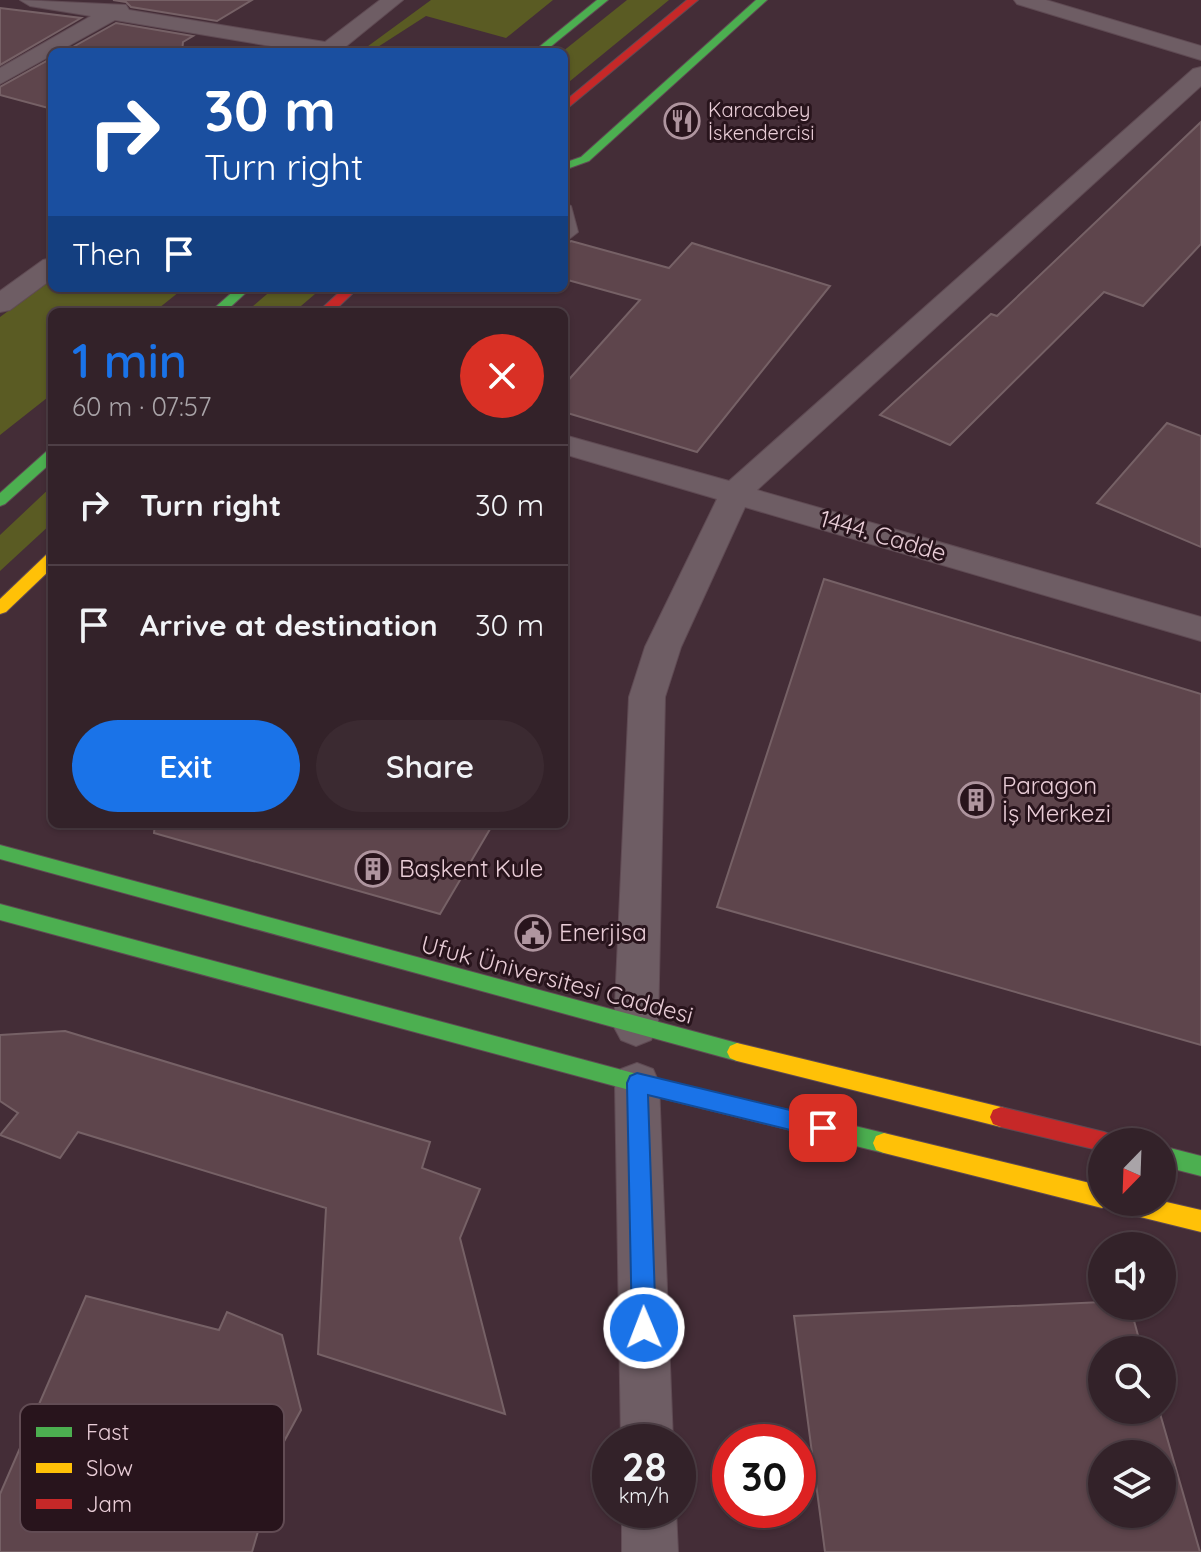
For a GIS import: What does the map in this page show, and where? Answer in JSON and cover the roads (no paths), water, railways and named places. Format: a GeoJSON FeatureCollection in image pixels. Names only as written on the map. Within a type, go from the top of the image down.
{"type":"FeatureCollection","features":[{"type":"Feature","properties":{"kind":"main road"},"geometry":{"type":"LineString","coordinates":[[543,48],[603,0]]}},
{"type":"Feature","properties":{"kind":"main road"},"geometry":{"type":"LineString","coordinates":[[568,105],[693,0]]}},
{"type":"Feature","properties":{"kind":"main road"},"geometry":{"type":"LineString","coordinates":[[568,165],[585,159],[762,0]]}},
{"type":"Feature","properties":{"kind":"main road"},"geometry":{"type":"LineString","coordinates":[[222,308],[240,292]]}},
{"type":"Feature","properties":{"kind":"main road"},"geometry":{"type":"LineString","coordinates":[[330,308],[348,292]]}},
{"type":"Feature","properties":{"kind":"main road"},"geometry":{"type":"LineString","coordinates":[[0,501],[48,457]]}},
{"type":"Feature","properties":{"kind":"main road"},"geometry":{"type":"LineString","coordinates":[[0,483],[31,472]]}},
{"type":"Feature","properties":{"kind":"main road"},"geometry":{"type":"LineString","coordinates":[[0,608],[48,563]]}},
{"type":"Feature","properties":{"kind":"main road","name":"Ufuk Üniversitesi Caddesi"},"geometry":{"type":"LineString","coordinates":[[0,852],[637,1055],[1088,1193]]}},
{"type":"Feature","properties":{"kind":"main road","name":"Ufuk Üniversitesi Caddesi"},"geometry":{"type":"LineString","coordinates":[[0,912],[637,1055],[1088,1139]]}},
{"type":"Feature","properties":{"kind":"main road"},"geometry":{"type":"LineString","coordinates":[[1176,1160],[1201,1166]]}},
{"type":"Feature","properties":{"kind":"main road"},"geometry":{"type":"LineString","coordinates":[[1176,1215],[1201,1221]]}},
{"type":"Feature","properties":{"kind":"street"},"geometry":{"type":"LineString","coordinates":[[30,0],[315,48]]}},
{"type":"Feature","properties":{"kind":"street"},"geometry":{"type":"LineString","coordinates":[[51,48],[136,0]]}},
{"type":"Feature","properties":{"kind":"street"},"geometry":{"type":"LineString","coordinates":[[330,48],[393,0]]}},
{"type":"Feature","properties":{"kind":"street"},"geometry":{"type":"LineString","coordinates":[[1024,0],[1201,53]]}},
{"type":"Feature","properties":{"kind":"street"},"geometry":{"type":"LineString","coordinates":[[0,77],[48,50]]}},
{"type":"Feature","properties":{"kind":"street"},"geometry":{"type":"LineString","coordinates":[[647,1424],[637,1055],[647,697],[663,647],[736,492],[1201,74]]}},
{"type":"Feature","properties":{"kind":"street"},"geometry":{"type":"LineString","coordinates":[[0,304],[48,269]]}},
{"type":"Feature","properties":{"kind":"street","name":"1444. Cadde"},"geometry":{"type":"LineString","coordinates":[[568,445],[1201,629]]}},
{"type":"Feature","properties":{"kind":"street"},"geometry":{"type":"LineString","coordinates":[[649,1528],[650,1552]]}},
{"type":"Feature","properties":{"kind":"place","name":"Karacabey İskendercisi"},"geometry":{"type":"Point","coordinates":[682,121]}},
{"type":"Feature","properties":{"kind":"place","name":"Paragon İş Merkezi"},"geometry":{"type":"Point","coordinates":[976,800]}},
{"type":"Feature","properties":{"kind":"place","name":"Başkent Kule"},"geometry":{"type":"Point","coordinates":[373,869]}},
{"type":"Feature","properties":{"kind":"place","name":"Enerjisa"},"geometry":{"type":"Point","coordinates":[533,933]}}]}
